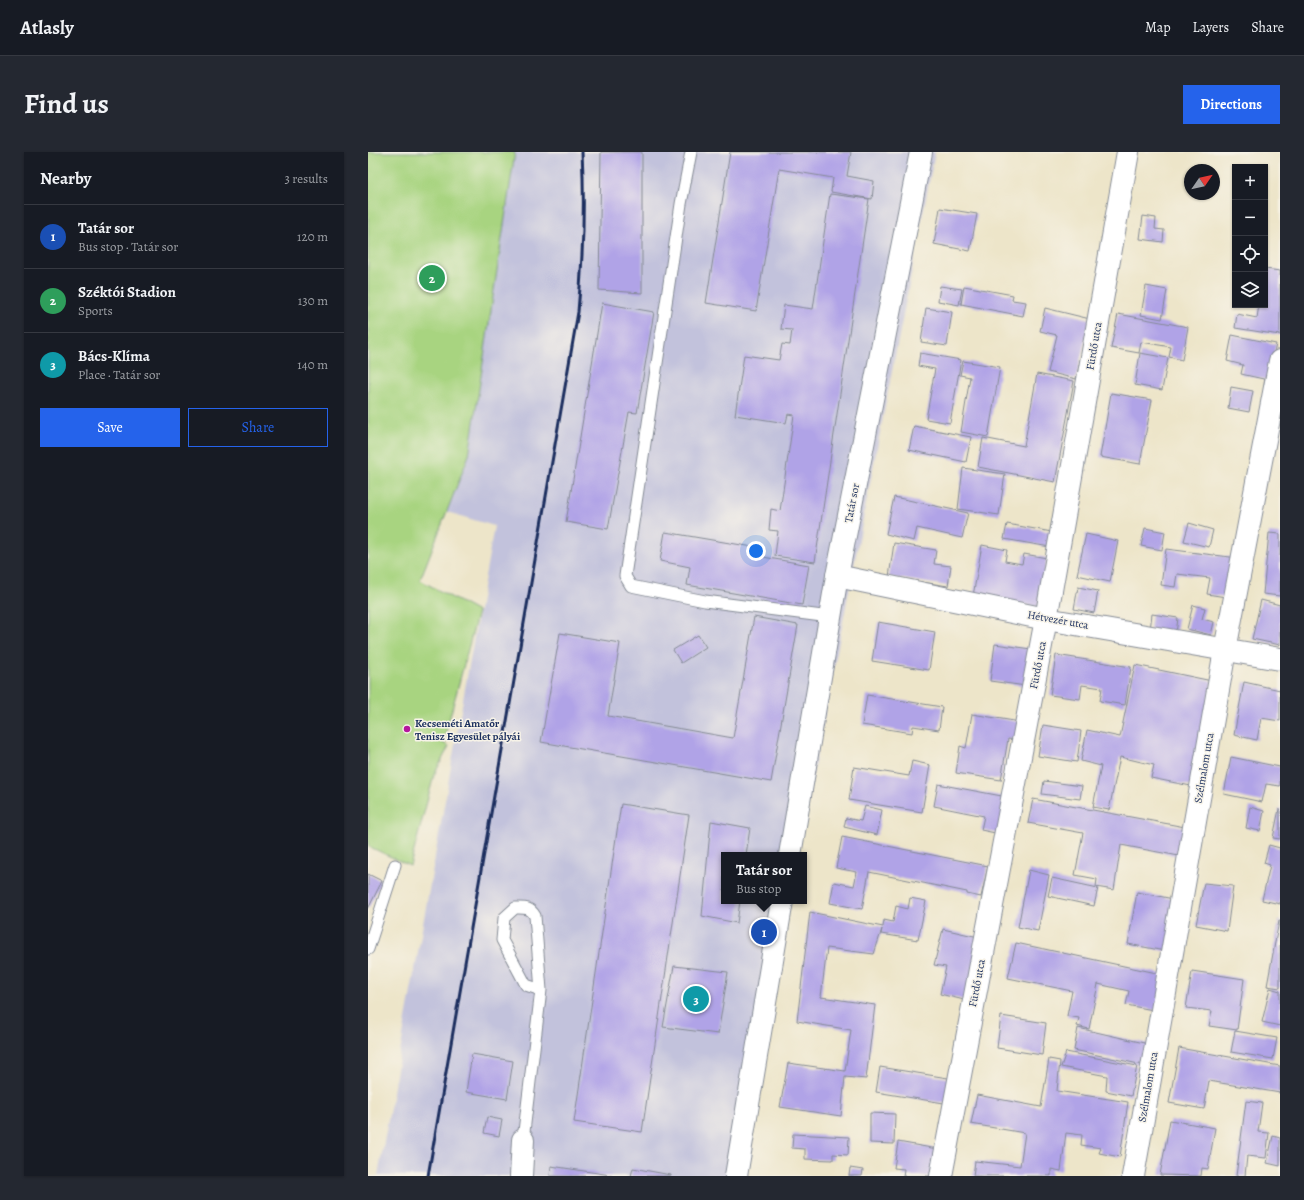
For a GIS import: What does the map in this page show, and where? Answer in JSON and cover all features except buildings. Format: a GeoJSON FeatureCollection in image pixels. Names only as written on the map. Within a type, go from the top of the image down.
{"type":"FeatureCollection","features":[{"type":"Feature","properties":{"kind":"street","name":"Tatár sor"},"geometry":{"type":"LineString","coordinates":[[791,852],[837,576],[921,152]]}},
{"type":"Feature","properties":{"kind":"street","name":"Fürdő utca"},"geometry":{"type":"LineString","coordinates":[[941,1176],[1046,619],[1128,152]]}},
{"type":"Feature","properties":{"kind":"street","name":"Szélmalom utca"},"geometry":{"type":"LineString","coordinates":[[1133,1176],[1225,650],[1280,361]]}},
{"type":"Feature","properties":{"kind":"street","name":"Hétvezér utca"},"geometry":{"type":"LineString","coordinates":[[837,576],[1046,619],[1280,659]]}},
{"type":"Feature","properties":{"kind":"street"},"geometry":{"type":"LineString","coordinates":[[736,1176],[781,904]]}},
{"type":"Feature","properties":{"kind":"street"},"geometry":{"type":"LineString","coordinates":[[521,1176],[523,1140]]}},
{"type":"Feature","properties":{"kind":"lane"},"geometry":{"type":"LineString","coordinates":[[691,152],[681,204],[625,576],[631,586],[698,600],[830,617]]}},
{"type":"Feature","properties":{"kind":"lane"},"geometry":{"type":"LineString","coordinates":[[368,949],[395,865]]}},
{"type":"Feature","properties":{"kind":"lane"},"geometry":{"type":"LineString","coordinates":[[523,1140],[541,990],[536,916],[532,910],[515,908],[504,918],[502,940],[526,985],[541,990]]}},
{"type":"Feature","properties":{"kind":"shaded area"},"geometry":{"type":"Polygon","coordinates":[[[515,152],[935,152],[798,852],[721,852],[721,904],[787,904],[734,1176],[378,1176],[494,526],[447,512],[469,455],[515,152]]]}},
{"type":"Feature","properties":{"kind":"green space"},"geometry":{"type":"Polygon","coordinates":[[[368,152],[515,152],[469,455],[420,580],[478,612],[443,743],[449,746],[434,775],[410,866],[368,846],[368,152]]]}},
{"type":"Feature","properties":{"kind":"railway"},"geometry":{"type":"LineString","coordinates":[[428,1176],[578,312],[583,232],[582,152]]}},
{"type":"Feature","properties":{"kind":"place","name":"Széktói Stadion"},"geometry":{"type":"Point","coordinates":[432,278]}},
{"type":"Feature","properties":{"kind":"place","name":"Kecseméti Amatőr Tenisz Egyesület pályái"},"geometry":{"type":"Point","coordinates":[407,729]}},
{"type":"Feature","properties":{"kind":"place","name":"Tatár sor"},"geometry":{"type":"Point","coordinates":[764,932]}},
{"type":"Feature","properties":{"kind":"place","name":"Bács-Klíma"},"geometry":{"type":"Point","coordinates":[696,999]}}]}
